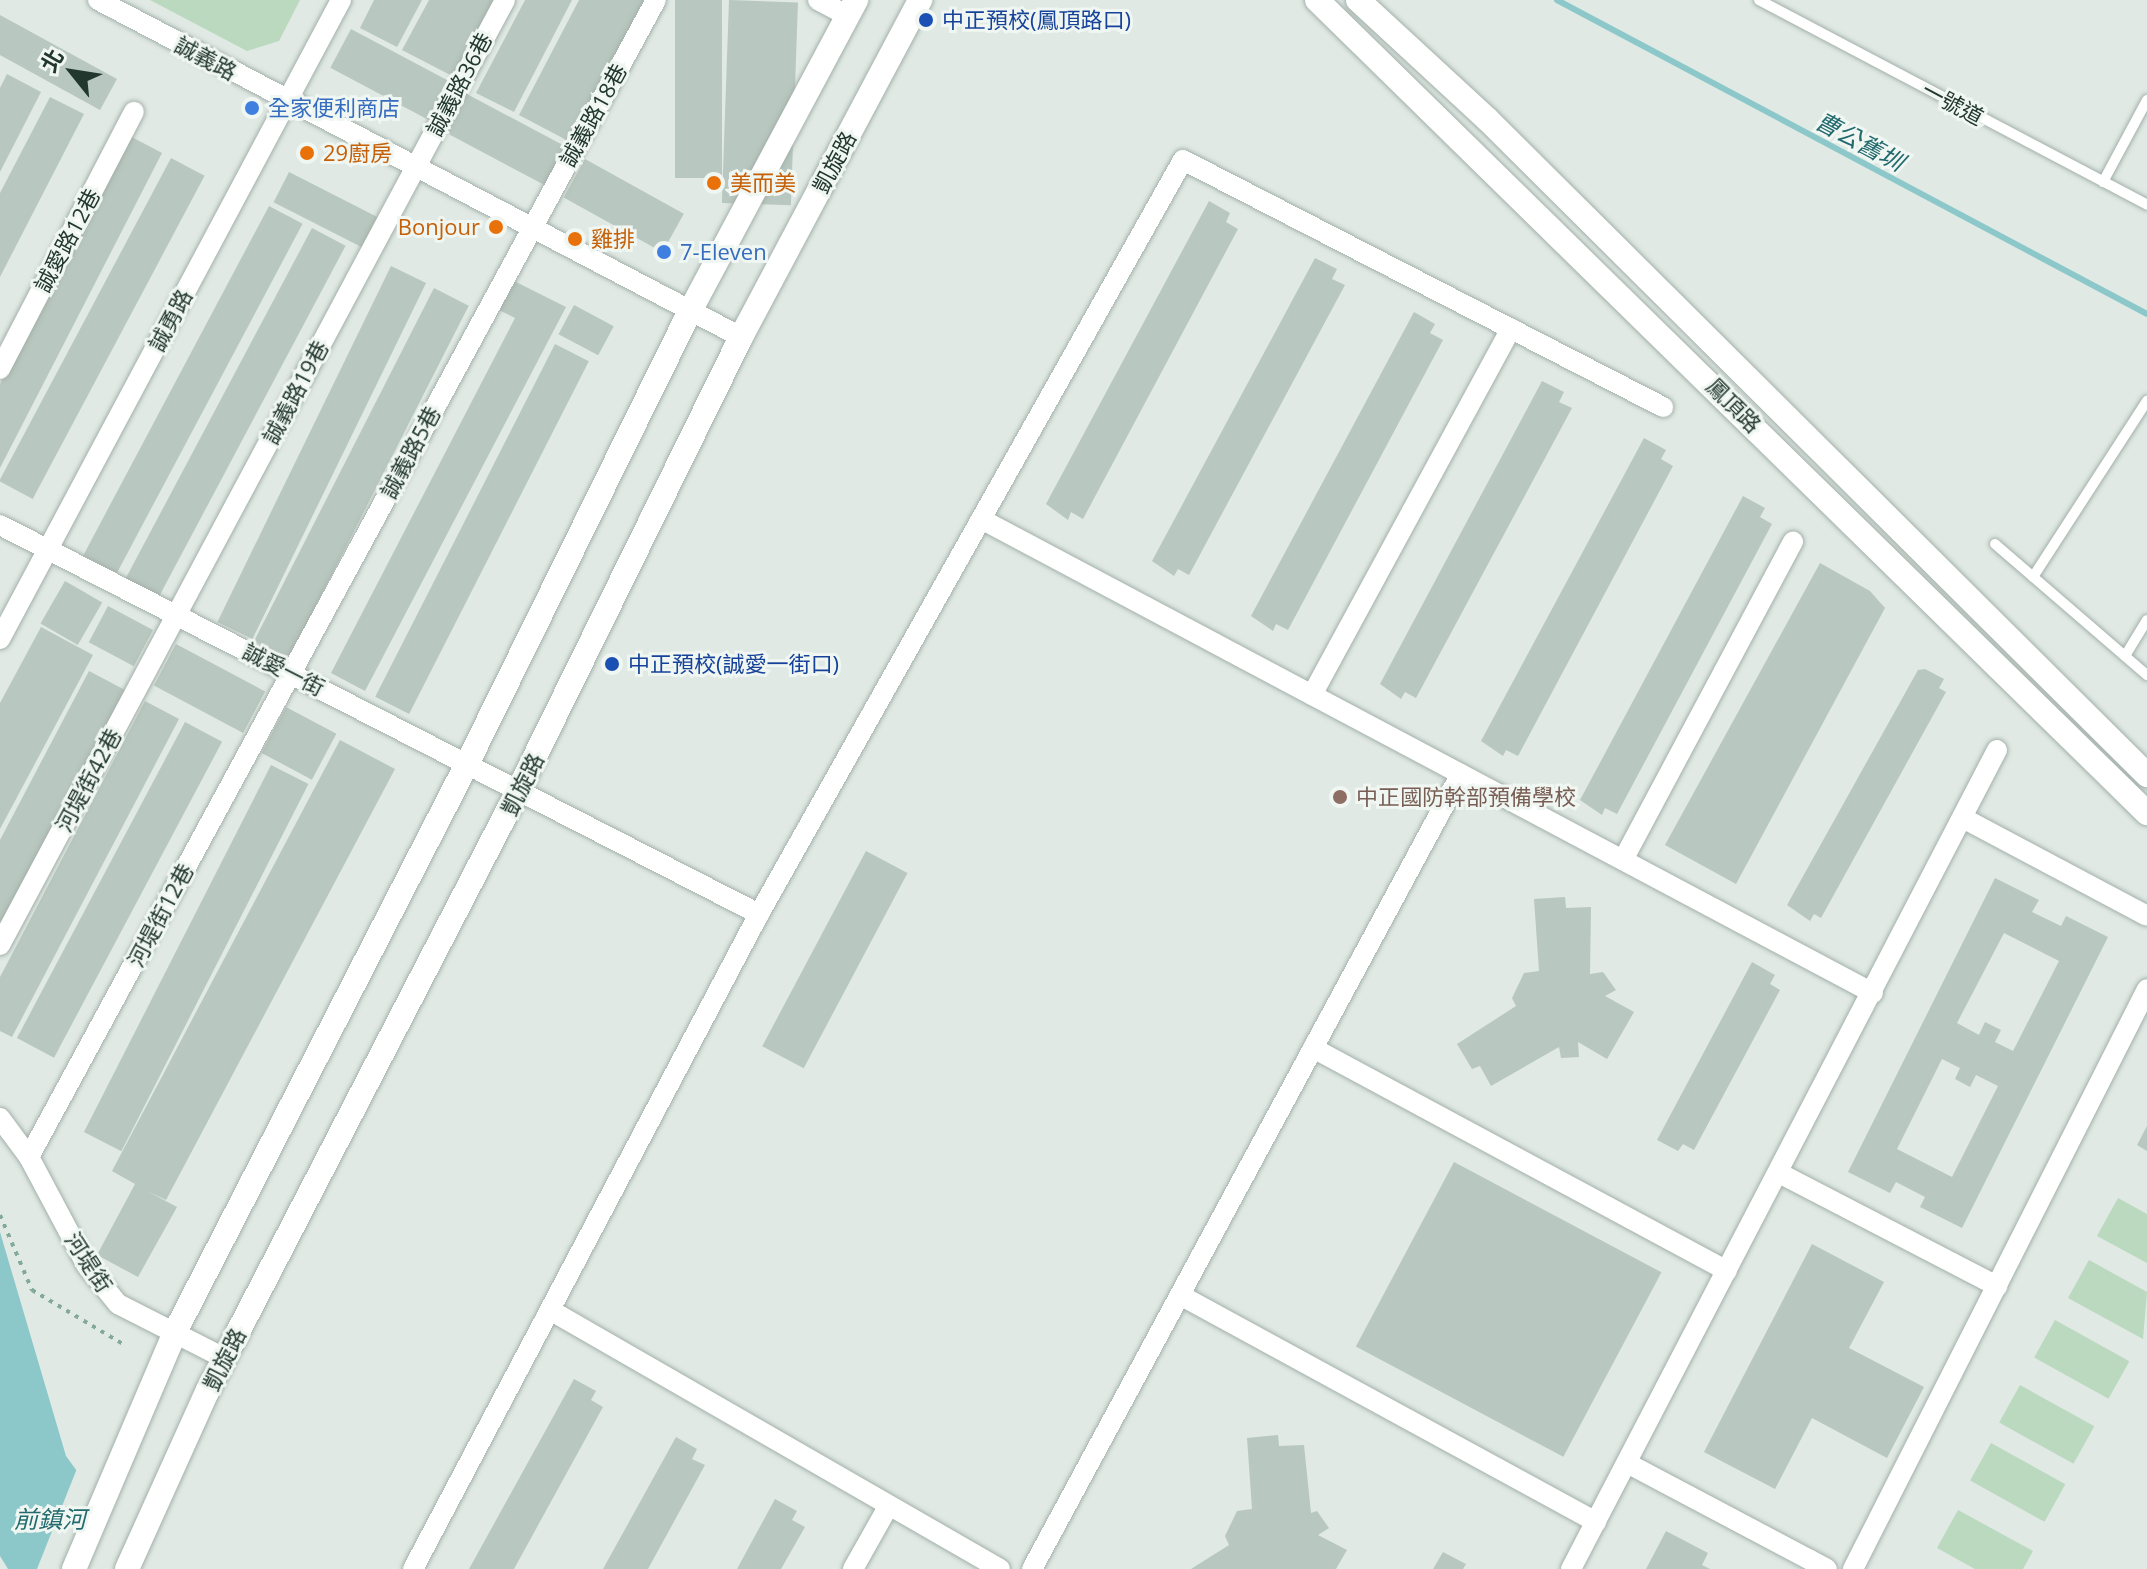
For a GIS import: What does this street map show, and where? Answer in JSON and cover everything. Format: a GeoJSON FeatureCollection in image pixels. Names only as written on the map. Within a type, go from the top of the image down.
{"type":"FeatureCollection","features":[{"type":"Feature","properties":{"kind":"street","name":"誠義路"},"geometry":{"type":"LineString","coordinates":[[98,0],[530,230],[741,337]]}},
{"type":"Feature","properties":{"kind":"street","name":"誠勇路"},"geometry":{"type":"LineString","coordinates":[[0,639],[341,0]]}},
{"type":"Feature","properties":{"kind":"street","name":"誠義路36巷"},"geometry":{"type":"LineString","coordinates":[[414,168],[505,0]]}},
{"type":"Feature","properties":{"kind":"street","name":"誠義路18巷"},"geometry":{"type":"LineString","coordinates":[[530,230],[656,0]]}},
{"type":"Feature","properties":{"kind":"street"},"geometry":{"type":"LineString","coordinates":[[74,1569],[129,1433],[174,1334],[468,762],[689,313],[852,8],[818,0]]}},
{"type":"Feature","properties":{"kind":"street","name":"凱旋路"},"geometry":{"type":"LineString","coordinates":[[127,1569],[174,1459],[224,1358],[519,789],[741,337],[920,0]]}},
{"type":"Feature","properties":{"kind":"street","name":"鳳頂路"},"geometry":{"type":"LineString","coordinates":[[1317,0],[2147,813]]}},
{"type":"Feature","properties":{"kind":"street","name":"鳳頂路"},"geometry":{"type":"LineString","coordinates":[[1358,0],[1498,130],[2147,775]]}},
{"type":"Feature","properties":{"kind":"street","name":"誠愛路12巷"},"geometry":{"type":"LineString","coordinates":[[0,369],[134,112]]}},
{"type":"Feature","properties":{"kind":"street"},"geometry":{"type":"LineString","coordinates":[[413,1569],[759,914],[1183,160],[1663,407]]}},
{"type":"Feature","properties":{"kind":"street","name":"誠義路19巷"},"geometry":{"type":"LineString","coordinates":[[176,615],[414,168]]}},
{"type":"Feature","properties":{"kind":"street","name":"誠義路5巷"},"geometry":{"type":"LineString","coordinates":[[291,673],[530,230]]}},
{"type":"Feature","properties":{"kind":"street"},"geometry":{"type":"LineString","coordinates":[[1312,695],[1511,329]]}},
{"type":"Feature","properties":{"kind":"street"},"geometry":{"type":"LineString","coordinates":[[981,519],[1873,993]]}},
{"type":"Feature","properties":{"kind":"street","name":"誠愛一街"},"geometry":{"type":"LineString","coordinates":[[0,525],[468,762],[759,914]]}},
{"type":"Feature","properties":{"kind":"street"},"geometry":{"type":"LineString","coordinates":[[1623,860],[1793,541]]}},
{"type":"Feature","properties":{"kind":"street","name":"河堤街42巷"},"geometry":{"type":"LineString","coordinates":[[0,945],[176,615]]}},
{"type":"Feature","properties":{"kind":"street","name":"河堤街12巷"},"geometry":{"type":"LineString","coordinates":[[29,1157],[291,673]]}},
{"type":"Feature","properties":{"kind":"street"},"geometry":{"type":"LineString","coordinates":[[1571,1569],[1997,750]]}},
{"type":"Feature","properties":{"kind":"street"},"geometry":{"type":"LineString","coordinates":[[1032,1569],[1461,774]]}},
{"type":"Feature","properties":{"kind":"street"},"geometry":{"type":"LineString","coordinates":[[1963,818],[2147,916]]}},
{"type":"Feature","properties":{"kind":"street"},"geometry":{"type":"LineString","coordinates":[[1853,1569],[2147,989]]}},
{"type":"Feature","properties":{"kind":"street"},"geometry":{"type":"LineString","coordinates":[[1313,1048],[1727,1271]]}},
{"type":"Feature","properties":{"kind":"street","name":"河堤街"},"geometry":{"type":"LineString","coordinates":[[0,1118],[29,1157],[87,1266],[118,1304],[224,1358]]}},
{"type":"Feature","properties":{"kind":"street"},"geometry":{"type":"LineString","coordinates":[[1779,1173],[1997,1286]]}},
{"type":"Feature","properties":{"kind":"street"},"geometry":{"type":"LineString","coordinates":[[1180,1295],[1596,1522]]}},
{"type":"Feature","properties":{"kind":"street"},"geometry":{"type":"LineString","coordinates":[[550,1310],[1000,1569]]}},
{"type":"Feature","properties":{"kind":"street"},"geometry":{"type":"LineString","coordinates":[[1627,1463],[1827,1569]]}},
{"type":"Feature","properties":{"kind":"street"},"geometry":{"type":"LineString","coordinates":[[853,1569],[889,1505]]}},
{"type":"Feature","properties":{"kind":"lane","name":"一號道"},"geometry":{"type":"LineString","coordinates":[[1759,0],[2147,205]]}},
{"type":"Feature","properties":{"kind":"lane"},"geometry":{"type":"LineString","coordinates":[[2103,182],[2147,100]]}},
{"type":"Feature","properties":{"kind":"lane"},"geometry":{"type":"LineString","coordinates":[[2033,577],[2147,401]]}},
{"type":"Feature","properties":{"kind":"lane"},"geometry":{"type":"LineString","coordinates":[[1995,544],[2147,675]]}},
{"type":"Feature","properties":{"kind":"lane"},"geometry":{"type":"LineString","coordinates":[[2125,656],[2147,620]]}},
{"type":"Feature","properties":{"kind":"path"},"geometry":{"type":"LineString","coordinates":[[0,1215],[32,1290],[123,1344]]}},
{"type":"Feature","properties":{"kind":"green space"},"geometry":{"type":"Polygon","coordinates":[[[150,0],[300,0],[279,41],[247,51],[150,0]]]}},
{"type":"Feature","properties":{"kind":"green space"},"geometry":{"type":"Polygon","coordinates":[[[2118,1198],[2147,1214],[2147,1263],[2097,1236],[2118,1198]]]}},
{"type":"Feature","properties":{"kind":"green space"},"geometry":{"type":"Polygon","coordinates":[[[2089,1260],[2147,1292],[2143,1339],[2068,1298],[2089,1260]]]}},
{"type":"Feature","properties":{"kind":"green space"},"geometry":{"type":"Polygon","coordinates":[[[2055,1320],[2129,1361],[2108,1399],[2034,1358],[2055,1320]]]}},
{"type":"Feature","properties":{"kind":"green space"},"geometry":{"type":"Polygon","coordinates":[[[2020,1385],[2094,1426],[2073,1464],[1999,1423],[2020,1385]]]}},
{"type":"Feature","properties":{"kind":"green space"},"geometry":{"type":"Polygon","coordinates":[[[1991,1443],[2065,1484],[2044,1522],[1970,1481],[1991,1443]]]}},
{"type":"Feature","properties":{"kind":"green space"},"geometry":{"type":"Polygon","coordinates":[[[1958,1510],[2033,1551],[2023,1569],[1975,1569],[1937,1548],[1958,1510]]]}},
{"type":"Feature","properties":{"kind":"water","name":"前鎮河"},"geometry":{"type":"Polygon","coordinates":[[[0,1232],[66,1456],[148,1569],[8,1569],[0,1556],[0,1232]]]}},
{"type":"Feature","properties":{"kind":"pier"},"geometry":{"type":"Polygon","coordinates":[[[78,1466],[151,1567],[152,1569],[37,1569],[78,1466]]]}},
{"type":"Feature","properties":{"kind":"building"},"geometry":{"type":"Polygon","coordinates":[[[374,0],[422,0],[397,47],[360,28],[374,0]]]}},
{"type":"Feature","properties":{"kind":"building"},"geometry":{"type":"Polygon","coordinates":[[[429,0],[499,0],[458,79],[402,50],[429,0]]]}},
{"type":"Feature","properties":{"kind":"building"},"geometry":{"type":"Polygon","coordinates":[[[525,0],[572,0],[514,112],[476,93],[525,0]]]}},
{"type":"Feature","properties":{"kind":"building"},"geometry":{"type":"Polygon","coordinates":[[[579,0],[649,0],[574,144],[519,115],[579,0]]]}},
{"type":"Feature","properties":{"kind":"building"},"geometry":{"type":"Polygon","coordinates":[[[675,0],[722,0],[722,178],[675,178],[675,0]]]}},
{"type":"Feature","properties":{"kind":"building"},"geometry":{"type":"Polygon","coordinates":[[[729,0],[798,2],[791,205],[722,203],[729,0]]]}},
{"type":"Feature","properties":{"kind":"building"},"geometry":{"type":"Polygon","coordinates":[[[0,15],[117,79],[100,110],[0,55],[0,15]]]}},
{"type":"Feature","properties":{"kind":"building"},"geometry":{"type":"Polygon","coordinates":[[[351,29],[452,83],[431,121],[330,68],[351,29]]]}},
{"type":"Feature","properties":{"kind":"building"},"geometry":{"type":"Polygon","coordinates":[[[7,74],[41,92],[0,172],[0,88],[7,74]]]}},
{"type":"Feature","properties":{"kind":"building"},"geometry":{"type":"Polygon","coordinates":[[[465,93],[566,147],[545,185],[444,132],[465,93]]]}},
{"type":"Feature","properties":{"kind":"building"},"geometry":{"type":"Polygon","coordinates":[[[50,97],[84,114],[0,277],[0,193],[50,97]]]}},
{"type":"Feature","properties":{"kind":"building"},"geometry":{"type":"Polygon","coordinates":[[[128,135],[162,153],[0,468],[0,384],[128,135]]]}},
{"type":"Feature","properties":{"kind":"building"},"geometry":{"type":"Polygon","coordinates":[[[171,158],[205,176],[33,499],[0,480],[171,158]]]}},
{"type":"Feature","properties":{"kind":"building"},"geometry":{"type":"Polygon","coordinates":[[[585,159],[684,214],[663,252],[564,197],[585,159]]]}},
{"type":"Feature","properties":{"kind":"building"},"geometry":{"type":"Polygon","coordinates":[[[289,172],[381,219],[365,249],[274,202],[289,172]]]}},
{"type":"Feature","properties":{"kind":"building"},"geometry":{"type":"Polygon","coordinates":[[[1209,201],[1230,213],[1226,222],[1238,229],[1083,519],[1071,512],[1068,520],[1046,504],[1209,201]]]}},
{"type":"Feature","properties":{"kind":"building"},"geometry":{"type":"Polygon","coordinates":[[[269,206],[303,224],[117,573],[83,556],[269,206]]]}},
{"type":"Feature","properties":{"kind":"building"},"geometry":{"type":"Polygon","coordinates":[[[312,228],[346,246],[159,596],[126,579],[312,228]]]}},
{"type":"Feature","properties":{"kind":"building"},"geometry":{"type":"Polygon","coordinates":[[[1315,258],[1337,269],[1332,279],[1345,285],[1189,575],[1178,569],[1174,576],[1152,561],[1315,258]]]}},
{"type":"Feature","properties":{"kind":"building"},"geometry":{"type":"Polygon","coordinates":[[[391,266],[426,283],[252,639],[217,622],[391,266]]]}},
{"type":"Feature","properties":{"kind":"building"},"geometry":{"type":"Polygon","coordinates":[[[514,281],[566,307],[365,691],[331,673],[515,318],[499,310],[514,281]]]}},
{"type":"Feature","properties":{"kind":"building"},"geometry":{"type":"Polygon","coordinates":[[[434,288],[469,306],[289,659],[254,641],[434,288]]]}},
{"type":"Feature","properties":{"kind":"building"},"geometry":{"type":"Polygon","coordinates":[[[574,305],[614,326],[598,355],[559,334],[574,305]]]}},
{"type":"Feature","properties":{"kind":"building"},"geometry":{"type":"Polygon","coordinates":[[[1414,312],[1435,324],[1430,333],[1443,340],[1288,630],[1276,624],[1273,631],[1251,616],[1414,312]]]}},
{"type":"Feature","properties":{"kind":"building"},"geometry":{"type":"Polygon","coordinates":[[[555,344],[589,361],[409,714],[375,697],[555,344]]]}},
{"type":"Feature","properties":{"kind":"building"},"geometry":{"type":"Polygon","coordinates":[[[1542,381],[1564,392],[1559,402],[1572,408],[1416,698],[1405,692],[1401,699],[1380,684],[1542,381]]]}},
{"type":"Feature","properties":{"kind":"building"},"geometry":{"type":"Polygon","coordinates":[[[1644,438],[1666,450],[1661,459],[1673,466],[1518,756],[1506,750],[1503,756],[1481,741],[1644,438]]]}},
{"type":"Feature","properties":{"kind":"building"},"geometry":{"type":"Polygon","coordinates":[[[1743,496],[1765,508],[1760,517],[1772,524],[1617,814],[1605,808],[1602,815],[1580,800],[1743,496]]]}},
{"type":"Feature","properties":{"kind":"building"},"geometry":{"type":"Polygon","coordinates":[[[1820,563],[1870,591],[1885,608],[1736,884],[1665,845],[1820,563]]]}},
{"type":"Feature","properties":{"kind":"building"},"geometry":{"type":"Polygon","coordinates":[[[65,581],[102,602],[78,645],[40,623],[65,581]]]}},
{"type":"Feature","properties":{"kind":"building"},"geometry":{"type":"Polygon","coordinates":[[[108,606],[153,630],[134,666],[89,642],[108,606]]]}},
{"type":"Feature","properties":{"kind":"building"},"geometry":{"type":"Polygon","coordinates":[[[41,627],[93,655],[0,829],[0,703],[41,627]]]}},
{"type":"Feature","properties":{"kind":"building"},"geometry":{"type":"Polygon","coordinates":[[[176,644],[265,691],[243,733],[154,685],[176,644]]]}},
{"type":"Feature","properties":{"kind":"building"},"geometry":{"type":"Polygon","coordinates":[[[1925,669],[1944,679],[1939,688],[1946,692],[1821,918],[1814,914],[1810,921],[1787,905],[1918,670],[1925,669]]]}},
{"type":"Feature","properties":{"kind":"building"},"geometry":{"type":"Polygon","coordinates":[[[89,671],[125,690],[0,927],[0,840],[89,671]]]}},
{"type":"Feature","properties":{"kind":"building"},"geometry":{"type":"Polygon","coordinates":[[[145,701],[179,719],[12,1037],[0,1031],[0,977],[145,701]]]}},
{"type":"Feature","properties":{"kind":"building"},"geometry":{"type":"Polygon","coordinates":[[[286,707],[336,734],[312,780],[262,753],[286,707]]]}},
{"type":"Feature","properties":{"kind":"building"},"geometry":{"type":"Polygon","coordinates":[[[185,722],[222,742],[54,1058],[17,1038],[185,722]]]}},
{"type":"Feature","properties":{"kind":"building"},"geometry":{"type":"Polygon","coordinates":[[[340,740],[395,769],[166,1200],[147,1191],[177,1207],[138,1277],[97,1255],[135,1184],[112,1171],[340,740]]]}},
{"type":"Feature","properties":{"kind":"building"},"geometry":{"type":"Polygon","coordinates":[[[271,765],[308,784],[121,1151],[84,1132],[271,765]]]}},
{"type":"Feature","properties":{"kind":"building"},"geometry":{"type":"Polygon","coordinates":[[[866,851],[907,873],[804,1068],[762,1046],[866,851]]]}},
{"type":"Feature","properties":{"kind":"building"},"geometry":{"type":"Polygon","coordinates":[[[1995,878],[2039,900],[2032,912],[2061,926],[2066,916],[2108,937],[1962,1228],[1920,1207],[1925,1197],[1896,1182],[1890,1193],[1848,1172],[1995,878]],[[2004,933],[1957,1023],[1979,1035],[1985,1022],[2001,1030],[1995,1042],[2013,1051],[2059,961],[2004,933]],[[1942,1059],[1897,1149],[1952,1177],[1998,1086],[1976,1075],[1970,1087],[1955,1079],[1960,1068],[1942,1059]]]}},
{"type":"Feature","properties":{"kind":"building"},"geometry":{"type":"Polygon","coordinates":[[[1565,897],[1566,908],[1591,907],[1590,974],[1603,972],[1616,990],[1605,996],[1634,1012],[1607,1059],[1578,1042],[1579,1057],[1561,1058],[1559,1047],[1491,1086],[1480,1066],[1472,1069],[1457,1044],[1516,1006],[1512,998],[1524,973],[1539,971],[1534,899],[1565,897]]]}},
{"type":"Feature","properties":{"kind":"building"},"geometry":{"type":"Polygon","coordinates":[[[1752,962],[1775,975],[1770,984],[1780,990],[1694,1150],[1683,1144],[1678,1151],[1657,1140],[1752,962]]]}},
{"type":"Feature","properties":{"kind":"building"},"geometry":{"type":"Polygon","coordinates":[[[2147,1126],[2147,1151],[2137,1145],[2147,1126]]]}},
{"type":"Feature","properties":{"kind":"building"},"geometry":{"type":"Polygon","coordinates":[[[1454,1162],[1661,1272],[1563,1457],[1356,1347],[1454,1162]]]}},
{"type":"Feature","properties":{"kind":"building"},"geometry":{"type":"Polygon","coordinates":[[[1812,1244],[1884,1282],[1849,1348],[1924,1387],[1887,1458],[1812,1418],[1775,1489],[1704,1452],[1812,1244]]]}},
{"type":"Feature","properties":{"kind":"building"},"geometry":{"type":"Polygon","coordinates":[[[574,1379],[596,1391],[591,1400],[603,1407],[514,1569],[469,1569],[574,1379]]]}},
{"type":"Feature","properties":{"kind":"building"},"geometry":{"type":"Polygon","coordinates":[[[1278,1435],[1279,1446],[1304,1445],[1311,1513],[1317,1511],[1329,1528],[1318,1535],[1347,1550],[1336,1569],[1191,1569],[1229,1545],[1225,1536],[1237,1511],[1252,1509],[1247,1438],[1278,1435]]]}},
{"type":"Feature","properties":{"kind":"building"},"geometry":{"type":"Polygon","coordinates":[[[676,1437],[697,1449],[692,1459],[705,1465],[648,1569],[603,1569],[676,1437]]]}},
{"type":"Feature","properties":{"kind":"building"},"geometry":{"type":"Polygon","coordinates":[[[775,1499],[797,1511],[792,1520],[805,1527],[781,1569],[737,1569],[775,1499]]]}},
{"type":"Feature","properties":{"kind":"building"},"geometry":{"type":"Polygon","coordinates":[[[1666,1531],[1708,1553],[1702,1565],[1710,1569],[1646,1569],[1666,1531]]]}},
{"type":"Feature","properties":{"kind":"building"},"geometry":{"type":"Polygon","coordinates":[[[1443,1552],[1466,1564],[1463,1569],[1433,1569],[1443,1552]]]}},
{"type":"Feature","properties":{"kind":"waterway","name":"曹公舊圳"},"geometry":{"type":"LineString","coordinates":[[1557,0],[2147,314]]}},
{"type":"Feature","properties":{"kind":"place","name":"中正預校(鳳頂路口)"},"geometry":{"type":"Point","coordinates":[926,20]}},
{"type":"Feature","properties":{"kind":"place","name":"全家便利商店"},"geometry":{"type":"Point","coordinates":[252,108]}},
{"type":"Feature","properties":{"kind":"place","name":"29廚房"},"geometry":{"type":"Point","coordinates":[307,153]}},
{"type":"Feature","properties":{"kind":"place","name":"美而美"},"geometry":{"type":"Point","coordinates":[714,183]}},
{"type":"Feature","properties":{"kind":"place","name":"Bonjour"},"geometry":{"type":"Point","coordinates":[496,227]}},
{"type":"Feature","properties":{"kind":"place","name":"雞排"},"geometry":{"type":"Point","coordinates":[575,239]}},
{"type":"Feature","properties":{"kind":"place","name":"7-Eleven"},"geometry":{"type":"Point","coordinates":[664,252]}},
{"type":"Feature","properties":{"kind":"place","name":"中正預校(誠愛一街口)"},"geometry":{"type":"Point","coordinates":[612,664]}},
{"type":"Feature","properties":{"kind":"place","name":"中正國防幹部預備學校"},"geometry":{"type":"Point","coordinates":[1340,797]}}]}
